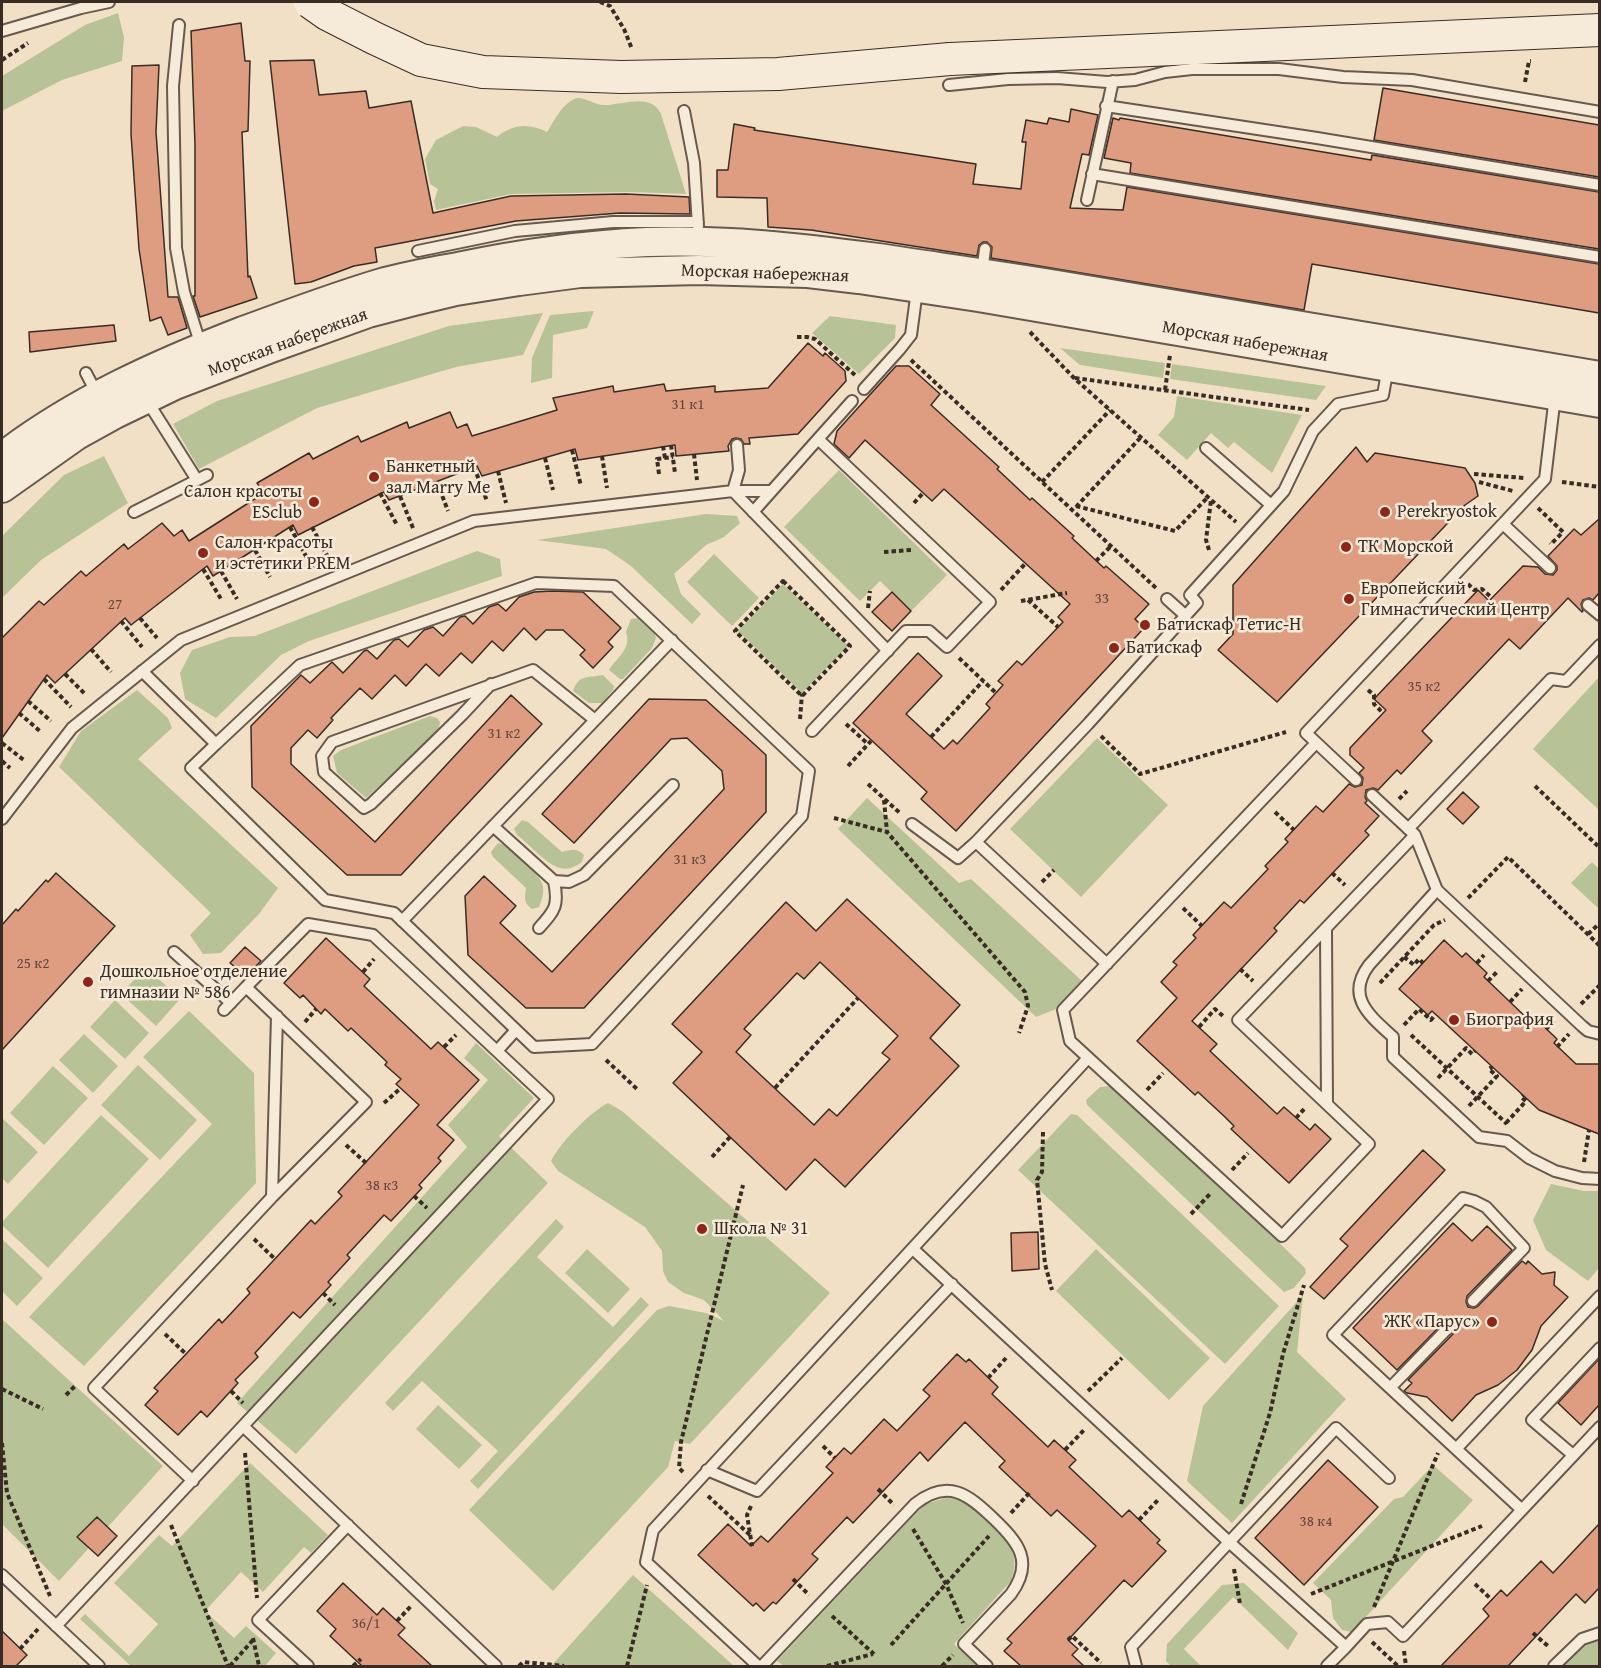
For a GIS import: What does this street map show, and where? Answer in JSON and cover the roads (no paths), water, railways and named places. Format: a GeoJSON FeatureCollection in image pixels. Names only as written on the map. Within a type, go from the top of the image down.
{"type":"FeatureCollection","features":[{"type":"Feature","properties":{"kind":"main road"},"geometry":{"type":"LineString","coordinates":[[310,2],[327,14],[421,60],[483,72],[621,77],[949,72],[1599,30]]}},
{"type":"Feature","properties":{"kind":"street","name":"Морская набережная"},"geometry":{"type":"LineString","coordinates":[[2,488],[77,435],[145,398],[206,360],[353,293],[385,282],[483,261],[573,248],[649,242],[709,252],[805,249],[919,276],[981,278],[1556,382],[1599,403]]}},
{"type":"Feature","properties":{"kind":"street","name":"Морская набережная"},"geometry":{"type":"LineString","coordinates":[[981,278],[1388,367],[1556,382],[1599,376]]}},
{"type":"Feature","properties":{"kind":"street","name":"Морская набережная"},"geometry":{"type":"LineString","coordinates":[[2,457],[51,423],[92,384],[206,360]]}},
{"type":"Feature","properties":{"kind":"lane"},"geometry":{"type":"LineString","coordinates":[[2,32],[109,2]]}},
{"type":"Feature","properties":{"kind":"lane"},"geometry":{"type":"LineString","coordinates":[[179,25],[173,86],[176,248],[184,292],[206,360]]}},
{"type":"Feature","properties":{"kind":"lane"},"geometry":{"type":"LineString","coordinates":[[949,72],[1008,79],[1113,81],[1135,80],[1165,72],[1192,69],[1279,69],[1412,80],[1599,112]]}},
{"type":"Feature","properties":{"kind":"lane"},"geometry":{"type":"LineString","coordinates":[[1087,200],[1113,81]]}},
{"type":"Feature","properties":{"kind":"lane"},"geometry":{"type":"LineString","coordinates":[[1106,106],[1599,185]]}},
{"type":"Feature","properties":{"kind":"lane"},"geometry":{"type":"LineString","coordinates":[[418,251],[514,231],[613,222],[709,252],[684,111]]}},
{"type":"Feature","properties":{"kind":"lane"},"geometry":{"type":"LineString","coordinates":[[1092,174],[1599,257]]}},
{"type":"Feature","properties":{"kind":"lane"},"geometry":{"type":"LineString","coordinates":[[866,387],[911,335],[919,276]]}},
{"type":"Feature","properties":{"kind":"lane"},"geometry":{"type":"LineString","coordinates":[[912,825],[958,858],[976,842],[1088,724],[1197,603],[1190,596],[1284,491],[1314,431],[1338,404],[1383,395],[1388,367]]}},
{"type":"Feature","properties":{"kind":"lane"},"geometry":{"type":"LineString","coordinates":[[1356,780],[1306,733],[1545,479],[1556,382]]}},
{"type":"Feature","properties":{"kind":"lane"},"geometry":{"type":"LineString","coordinates":[[134,512],[202,477],[145,398]]}},
{"type":"Feature","properties":{"kind":"lane"},"geometry":{"type":"LineString","coordinates":[[753,512],[852,402]]}},
{"type":"Feature","properties":{"kind":"lane"},"geometry":{"type":"LineString","coordinates":[[812,731],[906,631],[929,631],[947,647],[990,602],[818,439]]}},
{"type":"Feature","properties":{"kind":"lane"},"geometry":{"type":"LineString","coordinates":[[733,491],[739,470],[737,445]]}},
{"type":"Feature","properties":{"kind":"lane"},"geometry":{"type":"LineString","coordinates":[[1206,448],[1271,505]]}},
{"type":"Feature","properties":{"kind":"lane"},"geometry":{"type":"LineString","coordinates":[[2,819],[72,728],[181,640],[474,521],[733,491],[771,491]]}},
{"type":"Feature","properties":{"kind":"lane"},"geometry":{"type":"LineString","coordinates":[[733,491],[888,651]]}},
{"type":"Feature","properties":{"kind":"lane"},"geometry":{"type":"LineString","coordinates":[[1503,524],[1550,568]]}},
{"type":"Feature","properties":{"kind":"lane"},"geometry":{"type":"LineString","coordinates":[[536,583],[614,586],[809,771],[802,816],[592,1044],[534,1047],[394,913],[325,900],[191,768],[216,744],[300,665],[536,583]]}},
{"type":"Feature","properties":{"kind":"lane"},"geometry":{"type":"LineString","coordinates":[[1167,599],[1185,615]]}},
{"type":"Feature","properties":{"kind":"lane"},"geometry":{"type":"LineString","coordinates":[[1588,605],[1599,615]]}},
{"type":"Feature","properties":{"kind":"lane"},"geometry":{"type":"LineString","coordinates":[[402,921],[672,640]]}},
{"type":"Feature","properties":{"kind":"lane"},"geometry":{"type":"LineString","coordinates":[[1316,742],[1063,1010],[1070,1041],[1282,1236],[1369,1144],[1238,1020],[1326,929],[1551,679],[1566,681],[1599,645]]}},
{"type":"Feature","properties":{"kind":"lane"},"geometry":{"type":"LineString","coordinates":[[491,684],[412,764],[364,808],[324,772],[322,756],[332,742],[491,684],[533,670],[595,720]]}},
{"type":"Feature","properties":{"kind":"lane"},"geometry":{"type":"LineString","coordinates":[[142,671],[216,744]]}},
{"type":"Feature","properties":{"kind":"lane"},"geometry":{"type":"LineString","coordinates":[[554,881],[569,882],[584,875],[673,785]]}},
{"type":"Feature","properties":{"kind":"lane"},"geometry":{"type":"LineString","coordinates":[[1372,795],[1412,832],[1437,890],[1570,1016],[1588,1031],[1599,1034]]}},
{"type":"Feature","properties":{"kind":"lane"},"geometry":{"type":"LineString","coordinates":[[493,826],[554,881],[558,897],[552,914],[539,928]]}},
{"type":"Feature","properties":{"kind":"lane"},"geometry":{"type":"LineString","coordinates":[[976,842],[1107,964]]}},
{"type":"Feature","properties":{"kind":"lane"},"geometry":{"type":"LineString","coordinates":[[1437,890],[1363,972],[1359,991],[1365,1009],[1393,1037],[1393,1057],[1479,1137],[1507,1142],[1529,1158],[1555,1171],[1582,1178],[1599,1179]]}},
{"type":"Feature","properties":{"kind":"lane"},"geometry":{"type":"LineString","coordinates":[[55,1622],[165,1510],[548,1099],[373,935],[308,924],[228,1006],[174,951]]}},
{"type":"Feature","properties":{"kind":"lane"},"geometry":{"type":"LineString","coordinates":[[1326,929],[1327,1104]]}},
{"type":"Feature","properties":{"kind":"lane"},"geometry":{"type":"LineString","coordinates":[[193,1480],[94,1388],[272,1197],[366,1102],[246,987]]}},
{"type":"Feature","properties":{"kind":"lane"},"geometry":{"type":"LineString","coordinates":[[272,1197],[277,1016]]}},
{"type":"Feature","properties":{"kind":"lane"},"geometry":{"type":"LineString","coordinates":[[497,1051],[516,1030]]}},
{"type":"Feature","properties":{"kind":"lane"},"geometry":{"type":"LineString","coordinates":[[987,1666],[964,1644],[1011,1594],[1017,1585],[1023,1563],[1016,1542],[1000,1524],[976,1502],[957,1491],[934,1492],[924,1497],[760,1666],[646,1562],[653,1530],[1088,1058]]}},
{"type":"Feature","properties":{"kind":"lane"},"geometry":{"type":"LineString","coordinates":[[1473,1301],[1524,1248],[1486,1207],[1464,1198],[1333,1335],[1522,1510]]}},
{"type":"Feature","properties":{"kind":"lane"},"geometry":{"type":"LineString","coordinates":[[913,1249],[1229,1542],[1346,1647]]}},
{"type":"Feature","properties":{"kind":"lane"},"geometry":{"type":"LineString","coordinates":[[707,1470],[757,1491],[952,1284]]}},
{"type":"Feature","properties":{"kind":"lane"},"geometry":{"type":"LineString","coordinates":[[1456,1449],[1599,1296]]}},
{"type":"Feature","properties":{"kind":"lane"},"geometry":{"type":"LineString","coordinates":[[1390,1388],[1447,1329]]}},
{"type":"Feature","properties":{"kind":"lane"},"geometry":{"type":"LineString","coordinates":[[1573,1455],[1532,1420],[1599,1348]]}},
{"type":"Feature","properties":{"kind":"lane"},"geometry":{"type":"LineString","coordinates":[[243,1426],[496,1666]]}},
{"type":"Feature","properties":{"kind":"lane"},"geometry":{"type":"LineString","coordinates":[[1327,1666],[1367,1624],[1388,1622],[1403,1636],[1599,1427]]}},
{"type":"Feature","properties":{"kind":"lane"},"geometry":{"type":"LineString","coordinates":[[1136,1666],[1131,1647],[1336,1428],[1389,1478]]}},
{"type":"Feature","properties":{"kind":"lane"},"geometry":{"type":"LineString","coordinates":[[308,1666],[261,1623],[348,1526]]}},
{"type":"Feature","properties":{"kind":"lane"},"geometry":{"type":"LineString","coordinates":[[2,1575],[55,1622],[99,1666]]}},
{"type":"Feature","properties":{"kind":"lane"},"geometry":{"type":"LineString","coordinates":[[1554,1666],[1581,1639],[1599,1633]]}},
{"type":"Feature","properties":{"kind":"place","name":"Банкетный зал Marry Me"},"geometry":{"type":"Point","coordinates":[374,477]}},
{"type":"Feature","properties":{"kind":"place","name":"Салон красоты ESclub"},"geometry":{"type":"Point","coordinates":[314,502]}},
{"type":"Feature","properties":{"kind":"place","name":"Perekryostok"},"geometry":{"type":"Point","coordinates":[1385,512]}},
{"type":"Feature","properties":{"kind":"place","name":"ТК Морской"},"geometry":{"type":"Point","coordinates":[1346,547]}},
{"type":"Feature","properties":{"kind":"place","name":"Салон красоты и эстетики PREM"},"geometry":{"type":"Point","coordinates":[203,553]}},
{"type":"Feature","properties":{"kind":"place","name":"Европейский Гимнастический Центр"},"geometry":{"type":"Point","coordinates":[1349,599]}},
{"type":"Feature","properties":{"kind":"place","name":"Батискаф Тетис-Н"},"geometry":{"type":"Point","coordinates":[1145,625]}},
{"type":"Feature","properties":{"kind":"place","name":"Батискаф"},"geometry":{"type":"Point","coordinates":[1114,648]}},
{"type":"Feature","properties":{"kind":"place","name":"Дошкольное отделение гимназии № 586"},"geometry":{"type":"Point","coordinates":[88,982]}},
{"type":"Feature","properties":{"kind":"place","name":"Биография"},"geometry":{"type":"Point","coordinates":[1454,1020]}},
{"type":"Feature","properties":{"kind":"place","name":"Школа № 31"},"geometry":{"type":"Point","coordinates":[702,1229]}},
{"type":"Feature","properties":{"kind":"place","name":"ЖК «Парус»"},"geometry":{"type":"Point","coordinates":[1492,1322]}}]}
